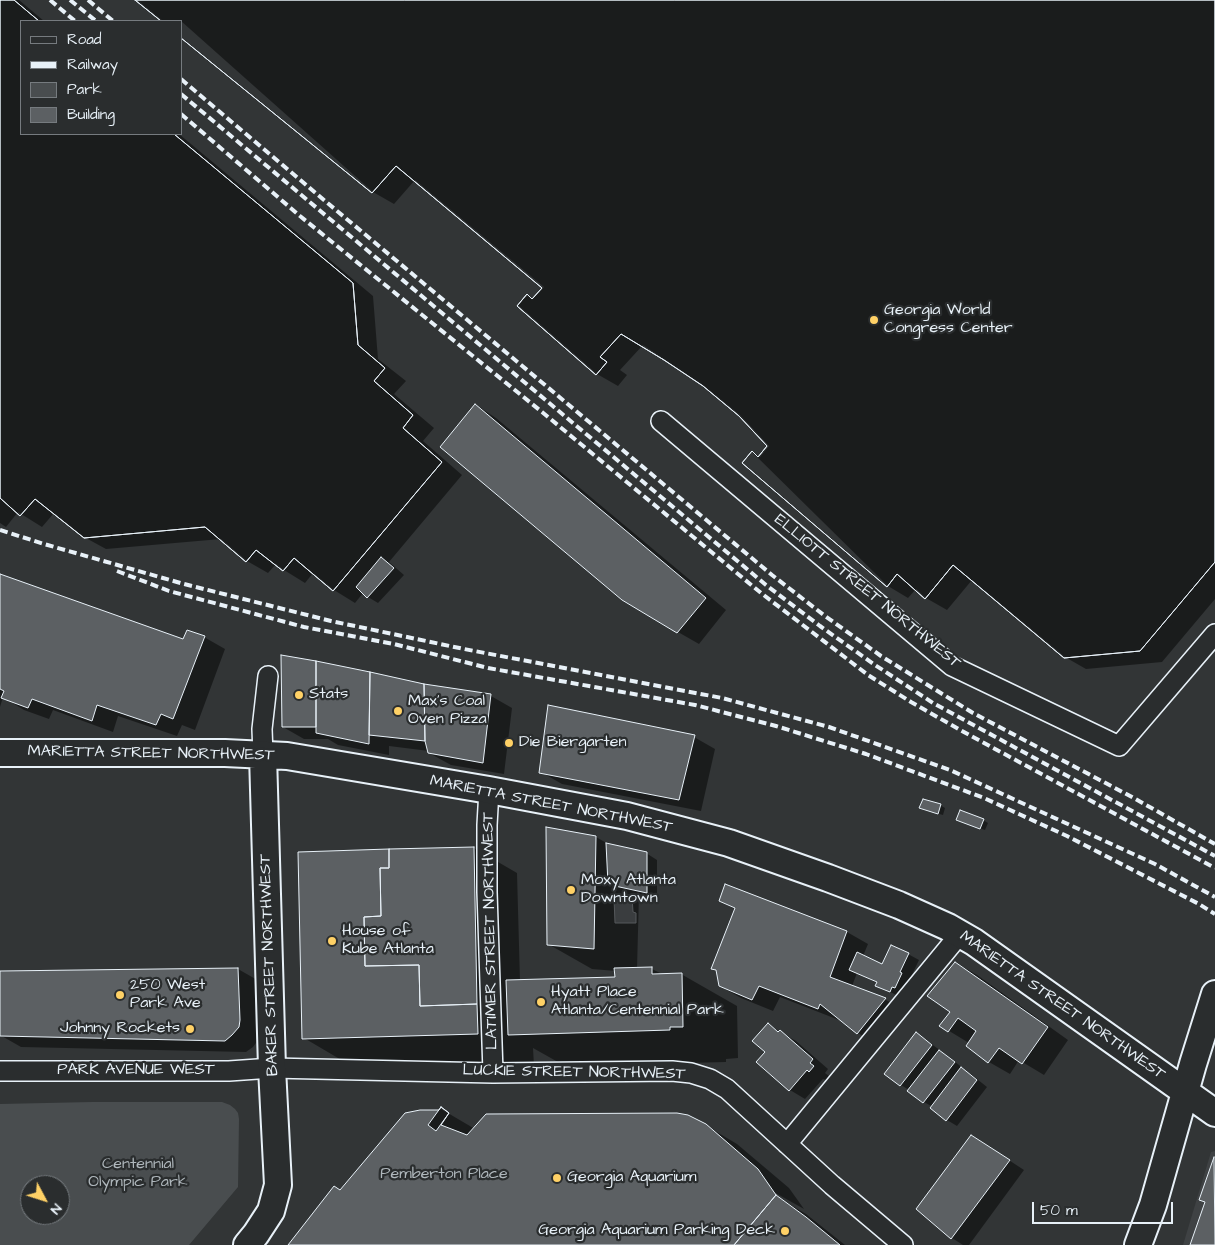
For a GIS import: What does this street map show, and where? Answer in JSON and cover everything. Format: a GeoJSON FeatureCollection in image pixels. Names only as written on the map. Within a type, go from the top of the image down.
{"type":"FeatureCollection","features":[{"type":"Feature","properties":{"kind":"main road","name":"MARIETTA STREET NORTHWEST"},"geometry":{"type":"LineString","coordinates":[[0,753],[225,753],[287,756],[489,790],[626,816],[729,843],[899,905],[948,927],[982,948],[1215,1113]]}},
{"type":"Feature","properties":{"kind":"main road","name":"BAKER STREET NORTHWEST"},"geometry":{"type":"LineString","coordinates":[[247,1245],[271,1211],[278,1185],[272,1068],[263,755]]}},
{"type":"Feature","properties":{"kind":"main road"},"geometry":{"type":"LineString","coordinates":[[1138,1245],[1153,1205],[1215,994]]}},
{"type":"Feature","properties":{"kind":"street","name":"ELLIOTT STREET NORTHWEST"},"geometry":{"type":"LineString","coordinates":[[661,421],[952,666],[1119,746],[1215,634]]}},
{"type":"Feature","properties":{"kind":"street","name":"BAKER STREET NORTHWEST"},"geometry":{"type":"LineString","coordinates":[[263,755],[262,729],[268,676]]}},
{"type":"Feature","properties":{"kind":"street","name":"LATIMER STREET NORTHWEST"},"geometry":{"type":"LineString","coordinates":[[489,790],[487,892],[493,1072]]}},
{"type":"Feature","properties":{"kind":"street"},"geometry":{"type":"LineString","coordinates":[[787,1144],[960,934]]}},
{"type":"Feature","properties":{"kind":"street","name":"PARK AVENUE WEST"},"geometry":{"type":"LineString","coordinates":[[0,1072],[229,1071],[272,1068]]}},
{"type":"Feature","properties":{"kind":"street","name":"LUCKIE STREET NORTHWEST"},"geometry":{"type":"LineString","coordinates":[[272,1068],[493,1072],[672,1071],[691,1073],[710,1079],[727,1088],[787,1144],[903,1245]]}},
{"type":"Feature","properties":{"kind":"shaded area"},"geometry":{"type":"Polygon","coordinates":[[[632,897],[633,912],[636,913],[636,923],[615,923],[614,898],[632,897]]]}},
{"type":"Feature","properties":{"kind":"shaded area"},"geometry":{"type":"Polygon","coordinates":[[[1215,1151],[1215,1245],[1183,1245],[1211,1152],[1215,1151]]]}},
{"type":"Feature","properties":{"kind":"green space","name":"Centennial Olympic Park"},"geometry":{"type":"Polygon","coordinates":[[[222,1102],[230,1105],[238,1113],[238,1187],[189,1245],[0,1245],[0,1104],[222,1102]]]}},
{"type":"Feature","properties":{"kind":"building"},"geometry":{"type":"Polygon","coordinates":[[[0,0],[14,0],[38,20],[20,20],[20,135],[175,135],[353,283],[358,345],[385,368],[374,381],[413,415],[403,428],[442,462],[333,591],[294,558],[283,571],[256,550],[246,562],[205,527],[84,538],[35,499],[20,516],[0,498],[0,0]]]}},
{"type":"Feature","properties":{"kind":"building"},"geometry":{"type":"Polygon","coordinates":[[[0,0],[14,0],[38,20],[20,20],[20,135],[175,135],[353,283],[358,345],[385,368],[374,381],[413,415],[403,428],[442,462],[333,591],[294,558],[283,571],[256,550],[246,562],[205,527],[84,538],[35,499],[20,516],[0,498],[0,0]]]}},
{"type":"Feature","properties":{"kind":"building","name":"Georgia World Congress Center"},"geometry":{"type":"Polygon","coordinates":[[[135,0],[1215,0],[1215,562],[1140,651],[1064,658],[953,565],[925,599],[897,574],[887,587],[742,463],[752,451],[758,457],[767,446],[739,416],[703,386],[621,334],[600,357],[607,362],[596,375],[517,306],[527,294],[532,299],[542,288],[396,166],[372,193],[182,39],[182,20],[160,20],[135,0]]]}},
{"type":"Feature","properties":{"kind":"building","name":"Georgia World Congress Center"},"geometry":{"type":"Polygon","coordinates":[[[135,0],[1215,0],[1215,562],[1140,651],[1064,658],[953,565],[925,599],[897,574],[887,587],[742,463],[752,451],[758,457],[767,446],[739,416],[703,386],[621,334],[600,357],[607,362],[596,375],[517,306],[527,294],[532,299],[542,288],[396,166],[372,193],[182,39],[182,20],[160,20],[135,0]]]}},
{"type":"Feature","properties":{"kind":"building"},"geometry":{"type":"Polygon","coordinates":[[[475,404],[706,598],[677,633],[622,600],[440,447],[475,404]]]}},
{"type":"Feature","properties":{"kind":"building"},"geometry":{"type":"Polygon","coordinates":[[[381,557],[394,568],[367,598],[356,587],[381,557]]]}},
{"type":"Feature","properties":{"kind":"building"},"geometry":{"type":"Polygon","coordinates":[[[0,574],[183,639],[187,630],[205,636],[173,719],[161,714],[156,725],[97,705],[92,721],[32,699],[28,708],[1,698],[4,691],[0,689],[0,574]]]}},
{"type":"Feature","properties":{"kind":"building"},"geometry":{"type":"Polygon","coordinates":[[[281,655],[316,661],[316,727],[282,727],[281,655]]]}},
{"type":"Feature","properties":{"kind":"building"},"geometry":{"type":"Polygon","coordinates":[[[316,661],[370,672],[369,744],[316,733],[316,661]]]}},
{"type":"Feature","properties":{"kind":"building"},"geometry":{"type":"Polygon","coordinates":[[[370,672],[424,684],[425,741],[369,735],[370,672]]]}},
{"type":"Feature","properties":{"kind":"building"},"geometry":{"type":"Polygon","coordinates":[[[424,684],[491,694],[483,763],[428,753],[425,741],[424,684]]]}},
{"type":"Feature","properties":{"kind":"building"},"geometry":{"type":"Polygon","coordinates":[[[548,705],[695,735],[679,800],[539,773],[548,705]]]}},
{"type":"Feature","properties":{"kind":"building"},"geometry":{"type":"Polygon","coordinates":[[[923,799],[941,804],[938,814],[919,808],[923,799]]]}},
{"type":"Feature","properties":{"kind":"building"},"geometry":{"type":"Polygon","coordinates":[[[960,810],[984,819],[980,829],[956,820],[960,810]]]}},
{"type":"Feature","properties":{"kind":"building","name":"Moxy Atlanta Downtown"},"geometry":{"type":"Polygon","coordinates":[[[546,827],[596,836],[594,949],[547,945],[546,827]]]}},
{"type":"Feature","properties":{"kind":"building"},"geometry":{"type":"Polygon","coordinates":[[[606,843],[647,852],[647,893],[615,886],[615,883],[608,884],[606,843]]]}},
{"type":"Feature","properties":{"kind":"building"},"geometry":{"type":"Polygon","coordinates":[[[474,847],[477,1004],[420,1006],[419,965],[365,966],[364,917],[381,916],[380,868],[389,868],[389,849],[474,847]]]}},
{"type":"Feature","properties":{"kind":"building","name":"House of Kube Atlanta"},"geometry":{"type":"Polygon","coordinates":[[[389,849],[389,868],[380,868],[381,916],[364,917],[365,966],[419,965],[420,1006],[477,1004],[478,1034],[302,1039],[298,852],[389,849]]]}},
{"type":"Feature","properties":{"kind":"building"},"geometry":{"type":"Polygon","coordinates":[[[725,884],[847,931],[830,977],[886,998],[857,1034],[820,1004],[818,1009],[759,986],[752,1000],[719,986],[716,970],[711,969],[735,908],[719,901],[725,884]]]}},
{"type":"Feature","properties":{"kind":"building"},"geometry":{"type":"Polygon","coordinates":[[[891,945],[909,953],[895,988],[892,987],[890,992],[875,986],[877,982],[849,970],[857,952],[882,964],[891,945]]]}},
{"type":"Feature","properties":{"kind":"building"},"geometry":{"type":"Polygon","coordinates":[[[955,962],[1048,1027],[1022,1064],[999,1048],[988,1063],[966,1046],[976,1031],[958,1018],[948,1032],[939,1026],[950,1012],[927,996],[955,962]]]}},
{"type":"Feature","properties":{"kind":"building"},"geometry":{"type":"Polygon","coordinates":[[[652,967],[652,974],[682,973],[683,1027],[670,1027],[670,1030],[508,1035],[506,980],[615,977],[614,968],[652,967]]]}},
{"type":"Feature","properties":{"kind":"building","name":"250 West Park Ave"},"geometry":{"type":"Polygon","coordinates":[[[238,968],[239,1027],[225,1041],[0,1036],[0,971],[238,968]]]}},
{"type":"Feature","properties":{"kind":"building"},"geometry":{"type":"Polygon","coordinates":[[[768,1023],[778,1032],[780,1030],[813,1059],[810,1063],[814,1066],[809,1072],[807,1070],[789,1091],[756,1062],[765,1052],[752,1041],[768,1023]]]}},
{"type":"Feature","properties":{"kind":"building"},"geometry":{"type":"Polygon","coordinates":[[[916,1032],[932,1045],[900,1086],[884,1074],[916,1032]]]}},
{"type":"Feature","properties":{"kind":"building"},"geometry":{"type":"Polygon","coordinates":[[[939,1050],[955,1062],[923,1103],[907,1091],[939,1050]]]}},
{"type":"Feature","properties":{"kind":"building"},"geometry":{"type":"Polygon","coordinates":[[[961,1067],[977,1080],[946,1121],[930,1108],[961,1067]]]}},
{"type":"Feature","properties":{"kind":"building","name":"Pemberton Place"},"geometry":{"type":"Polygon","coordinates":[[[441,1107],[449,1113],[441,1125],[467,1135],[486,1114],[677,1113],[688,1115],[706,1124],[758,1169],[776,1195],[734,1245],[288,1245],[334,1186],[340,1190],[405,1113],[420,1110],[439,1110],[441,1107]]]}},
{"type":"Feature","properties":{"kind":"building"},"geometry":{"type":"Polygon","coordinates":[[[441,1107],[449,1113],[436,1131],[428,1125],[441,1107]]]}},
{"type":"Feature","properties":{"kind":"building"},"geometry":{"type":"Polygon","coordinates":[[[971,1135],[1010,1160],[951,1239],[916,1209],[971,1135]]]}},
{"type":"Feature","properties":{"kind":"building"},"geometry":{"type":"Polygon","coordinates":[[[1214,1157],[1215,1245],[1190,1245],[1205,1202],[1199,1200],[1214,1157]]]}},
{"type":"Feature","properties":{"kind":"building","name":"Georgia Aquarium Parking Deck"},"geometry":{"type":"Polygon","coordinates":[[[776,1195],[806,1217],[840,1245],[734,1245],[776,1195]]]}},
{"type":"Feature","properties":{"kind":"railway"},"geometry":{"type":"LineString","coordinates":[[50,0],[74,20]]}},
{"type":"Feature","properties":{"kind":"railway"},"geometry":{"type":"LineString","coordinates":[[70,0],[95,20]]}},
{"type":"Feature","properties":{"kind":"railway"},"geometry":{"type":"LineString","coordinates":[[88,0],[112,20]]}},
{"type":"Feature","properties":{"kind":"railway"},"geometry":{"type":"LineString","coordinates":[[182,80],[772,575],[825,616],[881,656],[973,713],[1132,797],[1215,844]]}},
{"type":"Feature","properties":{"kind":"railway"},"geometry":{"type":"LineString","coordinates":[[182,95],[766,585],[820,626],[933,703],[1215,856]]}},
{"type":"Feature","properties":{"kind":"railway"},"geometry":{"type":"LineString","coordinates":[[182,115],[300,216],[761,593],[868,675],[962,731],[1215,868]]}},
{"type":"Feature","properties":{"kind":"railway"},"geometry":{"type":"LineString","coordinates":[[0,530],[184,584],[331,621],[464,649],[722,698],[829,727],[950,770],[1155,864],[1215,897]]}},
{"type":"Feature","properties":{"kind":"railway"},"geometry":{"type":"LineString","coordinates":[[117,571],[169,591],[304,627],[394,644],[488,668],[695,705],[776,726],[866,754],[984,798],[1067,836],[1215,914]]}},
{"type":"Feature","properties":{"kind":"place","name":"Georgia World Congress Center"},"geometry":{"type":"Point","coordinates":[874,320]}},
{"type":"Feature","properties":{"kind":"place","name":"Stats"},"geometry":{"type":"Point","coordinates":[299,695]}},
{"type":"Feature","properties":{"kind":"place","name":"Max's Coal Oven Pizza"},"geometry":{"type":"Point","coordinates":[398,711]}},
{"type":"Feature","properties":{"kind":"place","name":"Die Biergarten"},"geometry":{"type":"Point","coordinates":[509,743]}},
{"type":"Feature","properties":{"kind":"place","name":"Moxy Atlanta Downtown"},"geometry":{"type":"Point","coordinates":[571,890]}},
{"type":"Feature","properties":{"kind":"place","name":"House of Kube Atlanta"},"geometry":{"type":"Point","coordinates":[332,941]}},
{"type":"Feature","properties":{"kind":"place","name":"250 West Park Ave"},"geometry":{"type":"Point","coordinates":[120,995]}},
{"type":"Feature","properties":{"kind":"place","name":"Hyatt Place Atlanta/Centennial Park"},"geometry":{"type":"Point","coordinates":[541,1002]}},
{"type":"Feature","properties":{"kind":"place","name":"Johnny Rockets"},"geometry":{"type":"Point","coordinates":[190,1029]}},
{"type":"Feature","properties":{"kind":"place","name":"Georgia Aquarium"},"geometry":{"type":"Point","coordinates":[557,1178]}},
{"type":"Feature","properties":{"kind":"place","name":"Georgia Aquarium Parking Deck"},"geometry":{"type":"Point","coordinates":[785,1231]}}]}
